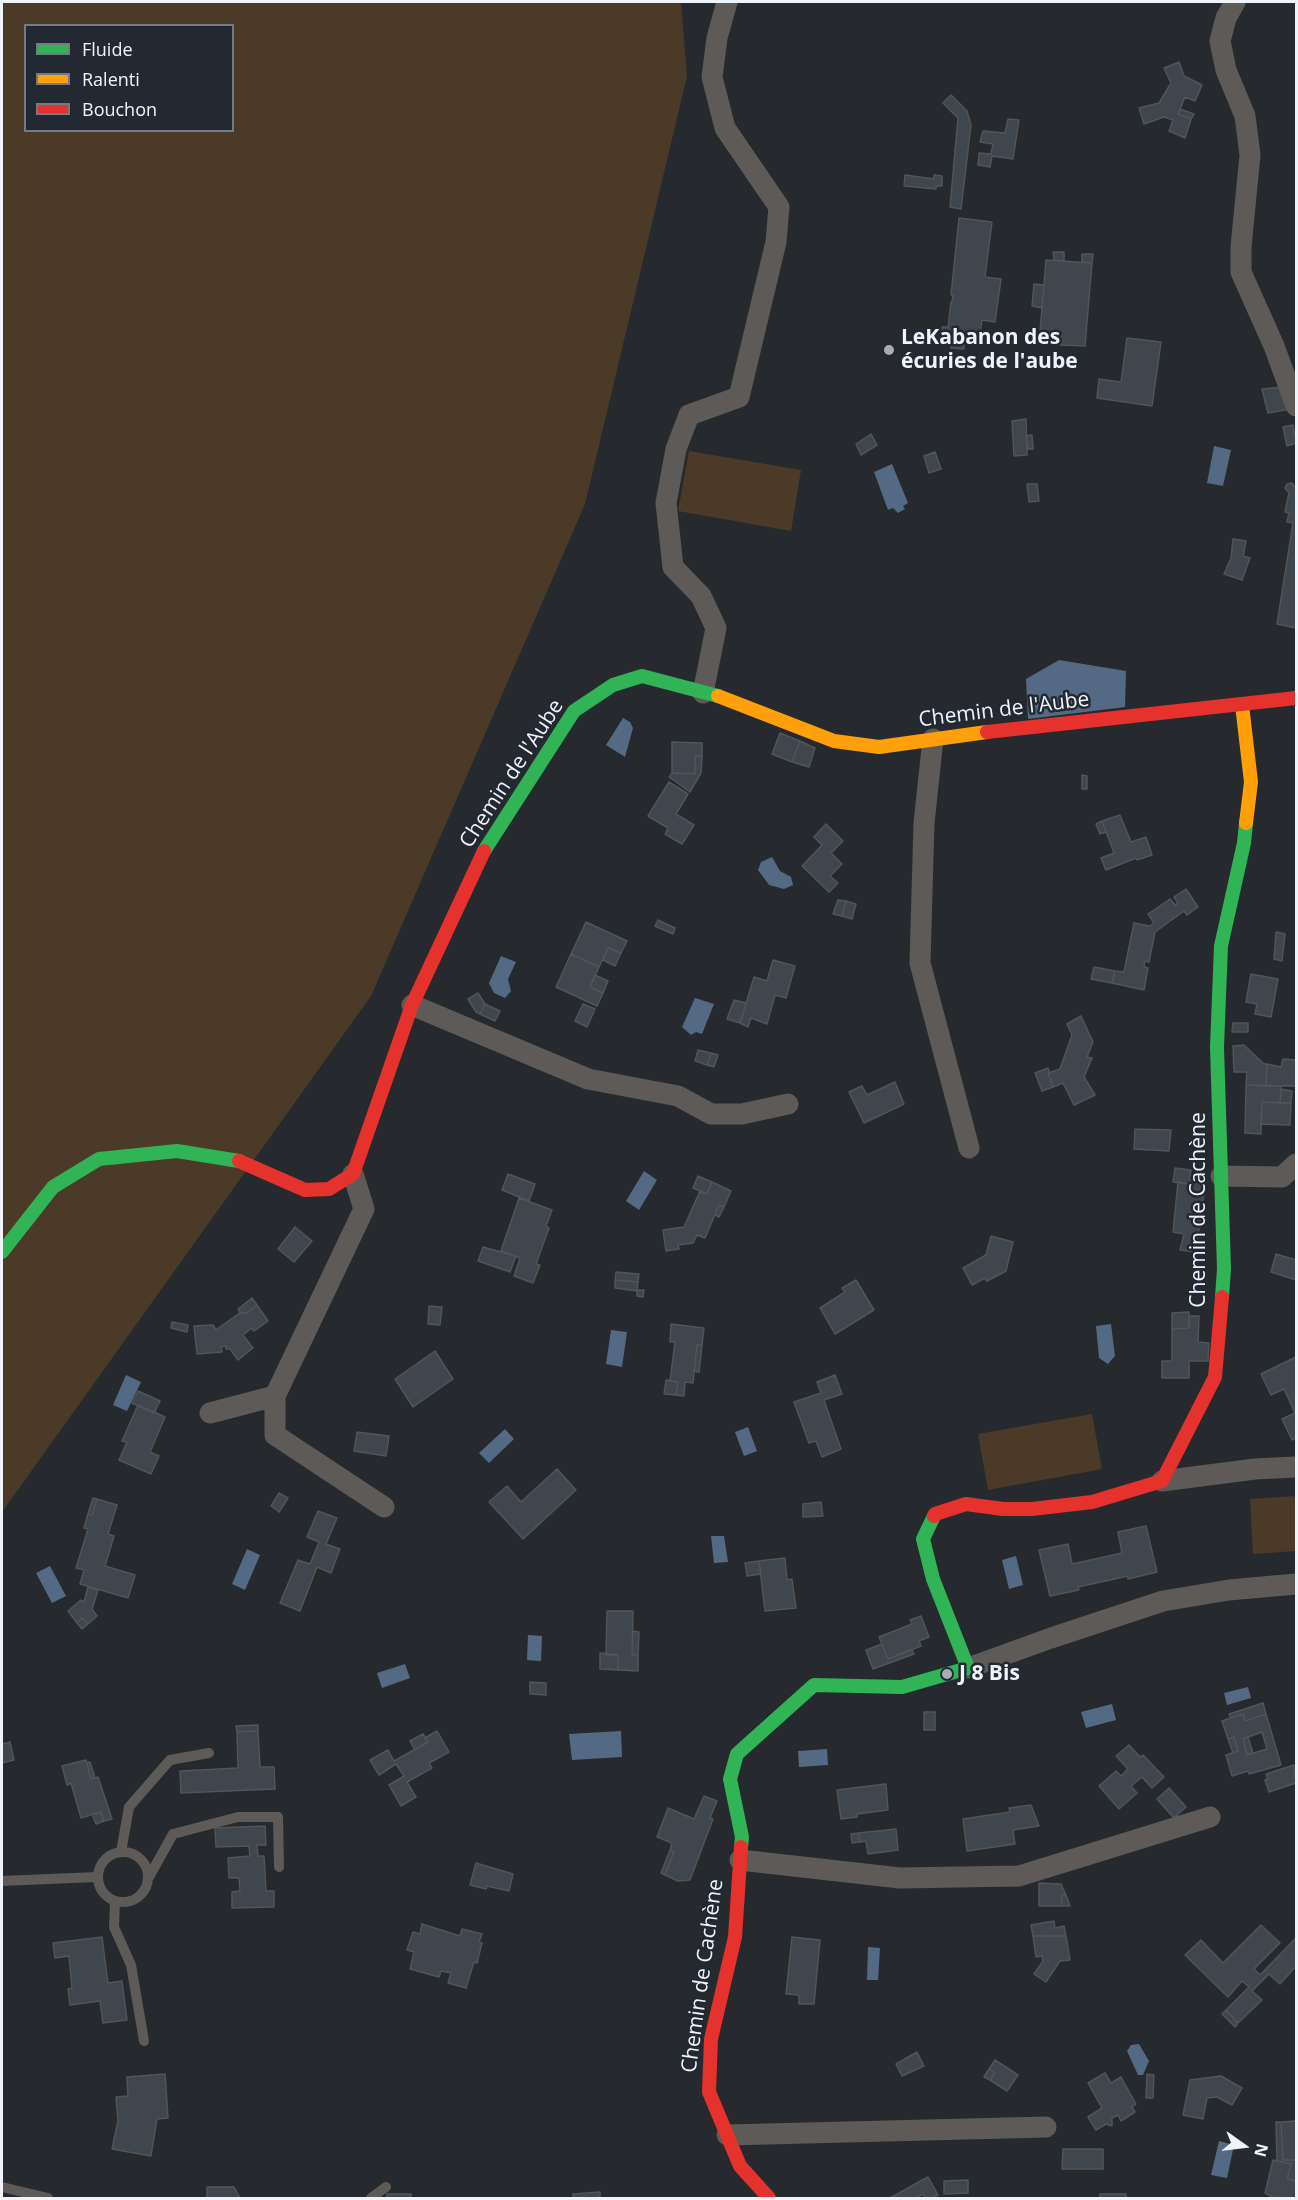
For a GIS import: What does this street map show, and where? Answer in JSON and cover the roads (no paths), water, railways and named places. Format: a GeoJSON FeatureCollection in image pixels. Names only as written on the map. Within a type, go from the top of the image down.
{"type":"FeatureCollection","features":[{"type":"Feature","properties":{"kind":"street"},"geometry":{"type":"LineString","coordinates":[[704,693],[716,628],[701,596],[673,567],[666,503],[676,449],[689,416],[739,397],[776,242],[779,207],[725,128],[712,77],[717,38],[727,2]]}},
{"type":"Feature","properties":{"kind":"street"},"geometry":{"type":"LineString","coordinates":[[1234,2],[1226,18],[1220,41],[1226,70],[1245,116],[1250,155],[1241,247],[1241,272],[1274,346],[1296,406]]}},
{"type":"Feature","properties":{"kind":"street","name":"Chemin de l'Aube"},"geometry":{"type":"LineString","coordinates":[[353,1174],[412,1005],[489,840],[574,711],[613,685],[642,676],[721,697],[834,741],[879,747],[1296,698]]}},
{"type":"Feature","properties":{"kind":"street","name":"Chemin de Cachène"},"geometry":{"type":"LineString","coordinates":[[1162,1480],[1215,1377],[1224,1269],[1217,1047],[1221,946],[1244,843],[1251,782],[1242,705]]}},
{"type":"Feature","properties":{"kind":"street"},"geometry":{"type":"LineString","coordinates":[[933,739],[924,823],[920,963],[969,1148]]}},
{"type":"Feature","properties":{"kind":"street"},"geometry":{"type":"LineString","coordinates":[[412,1005],[588,1079],[678,1096],[711,1113],[742,1114],[788,1104]]}},
{"type":"Feature","properties":{"kind":"street"},"geometry":{"type":"LineString","coordinates":[[2,1252],[53,1186],[99,1159],[177,1151],[237,1160],[305,1190],[329,1189],[353,1174],[364,1209],[275,1395],[275,1435],[384,1507]]}},
{"type":"Feature","properties":{"kind":"street"},"geometry":{"type":"LineString","coordinates":[[1221,1176],[1282,1177],[1296,1164]]}},
{"type":"Feature","properties":{"kind":"street"},"geometry":{"type":"LineString","coordinates":[[210,1413],[275,1395]]}},
{"type":"Feature","properties":{"kind":"street"},"geometry":{"type":"LineString","coordinates":[[1296,1467],[1256,1469],[1162,1480],[1092,1502],[1032,1509],[1003,1509],[966,1504],[935,1514],[922,1539],[933,1579],[968,1668],[1163,1601],[1229,1590],[1296,1584]]}},
{"type":"Feature","properties":{"kind":"street","name":"Chemin de Cachène"},"geometry":{"type":"LineString","coordinates":[[770,2199],[740,2166],[708,2092],[711,2039],[735,1937],[742,1837],[730,1779],[737,1754],[814,1685],[902,1687],[968,1668]]}},
{"type":"Feature","properties":{"kind":"street"},"geometry":{"type":"LineString","coordinates":[[740,1860],[900,1878],[1019,1876],[1210,1816]]}},
{"type":"Feature","properties":{"kind":"street"},"geometry":{"type":"LineString","coordinates":[[727,2135],[1046,2127]]}},
{"type":"Feature","properties":{"kind":"lane"},"geometry":{"type":"LineString","coordinates":[[121,1852],[129,1807],[170,1760],[209,1753]]}},
{"type":"Feature","properties":{"kind":"lane"},"geometry":{"type":"LineString","coordinates":[[149,1877],[144,1861],[131,1852],[115,1852],[102,1862],[97,1877],[102,1893],[115,1902],[132,1902],[144,1892],[149,1877],[173,1834],[238,1817],[278,1817],[279,1867]]}},
{"type":"Feature","properties":{"kind":"lane"},"geometry":{"type":"LineString","coordinates":[[2,1881],[97,1877]]}},
{"type":"Feature","properties":{"kind":"lane"},"geometry":{"type":"LineString","coordinates":[[115,1902],[114,1927],[132,1965],[144,2041]]}},
{"type":"Feature","properties":{"kind":"lane"},"geometry":{"type":"LineString","coordinates":[[2,2187],[48,2199]]}},
{"type":"Feature","properties":{"kind":"lane"},"geometry":{"type":"LineString","coordinates":[[371,2199],[386,2187]]}},
{"type":"Feature","properties":{"kind":"water"},"geometry":{"type":"Polygon","coordinates":[[[1214,446],[1231,450],[1223,486],[1207,483],[1214,446]]]}},
{"type":"Feature","properties":{"kind":"water"},"geometry":{"type":"Polygon","coordinates":[[[892,464],[908,503],[903,506],[905,509],[898,513],[893,508],[888,510],[874,472],[892,464]]]}},
{"type":"Feature","properties":{"kind":"water"},"geometry":{"type":"Polygon","coordinates":[[[1059,660],[1126,671],[1125,707],[1028,719],[1026,679],[1059,660]]]}},
{"type":"Feature","properties":{"kind":"water"},"geometry":{"type":"Polygon","coordinates":[[[623,718],[630,722],[633,728],[625,757],[606,745],[623,718]]]}},
{"type":"Feature","properties":{"kind":"water"},"geometry":{"type":"Polygon","coordinates":[[[772,857],[780,871],[791,877],[793,885],[784,889],[769,885],[758,870],[761,862],[772,857]]]}},
{"type":"Feature","properties":{"kind":"water"},"geometry":{"type":"Polygon","coordinates":[[[501,956],[516,962],[508,979],[511,991],[505,998],[494,993],[489,983],[501,956]]]}},
{"type":"Feature","properties":{"kind":"water"},"geometry":{"type":"Polygon","coordinates":[[[695,998],[714,1004],[702,1034],[696,1032],[691,1035],[682,1027],[695,998]]]}},
{"type":"Feature","properties":{"kind":"water"},"geometry":{"type":"Polygon","coordinates":[[[644,1171],[657,1180],[639,1210],[626,1201],[644,1171]]]}},
{"type":"Feature","properties":{"kind":"water"},"geometry":{"type":"Polygon","coordinates":[[[1111,1324],[1115,1356],[1108,1364],[1099,1358],[1096,1326],[1111,1324]]]}},
{"type":"Feature","properties":{"kind":"water"},"geometry":{"type":"Polygon","coordinates":[[[611,1330],[627,1332],[622,1367],[606,1364],[611,1330]]]}},
{"type":"Feature","properties":{"kind":"water"},"geometry":{"type":"Polygon","coordinates":[[[126,1375],[141,1382],[127,1411],[113,1405],[126,1375]]]}},
{"type":"Feature","properties":{"kind":"water"},"geometry":{"type":"Polygon","coordinates":[[[748,1427],[757,1451],[744,1456],[735,1432],[748,1427]]]}},
{"type":"Feature","properties":{"kind":"water"},"geometry":{"type":"Polygon","coordinates":[[[505,1429],[514,1439],[489,1463],[479,1453],[505,1429]]]}},
{"type":"Feature","properties":{"kind":"water"},"geometry":{"type":"Polygon","coordinates":[[[711,1536],[724,1536],[728,1562],[714,1563],[711,1536]]]}},
{"type":"Feature","properties":{"kind":"water"},"geometry":{"type":"Polygon","coordinates":[[[247,1549],[260,1555],[245,1590],[232,1584],[247,1549]]]}},
{"type":"Feature","properties":{"kind":"water"},"geometry":{"type":"Polygon","coordinates":[[[1016,1556],[1023,1585],[1009,1589],[1002,1560],[1016,1556]]]}},
{"type":"Feature","properties":{"kind":"water"},"geometry":{"type":"Polygon","coordinates":[[[50,1566],[66,1596],[52,1603],[36,1573],[50,1566]]]}},
{"type":"Feature","properties":{"kind":"water"},"geometry":{"type":"Polygon","coordinates":[[[528,1635],[542,1636],[541,1661],[527,1660],[528,1635]]]}},
{"type":"Feature","properties":{"kind":"water"},"geometry":{"type":"Polygon","coordinates":[[[405,1664],[410,1678],[382,1688],[377,1673],[405,1664]]]}},
{"type":"Feature","properties":{"kind":"water"},"geometry":{"type":"Polygon","coordinates":[[[1248,1687],[1251,1698],[1227,1705],[1224,1693],[1248,1687]]]}},
{"type":"Feature","properties":{"kind":"water"},"geometry":{"type":"Polygon","coordinates":[[[1112,1704],[1116,1720],[1086,1728],[1081,1712],[1112,1704]]]}},
{"type":"Feature","properties":{"kind":"water"},"geometry":{"type":"Polygon","coordinates":[[[621,1731],[622,1757],[572,1760],[569,1734],[621,1731]]]}},
{"type":"Feature","properties":{"kind":"water"},"geometry":{"type":"Polygon","coordinates":[[[827,1749],[828,1765],[799,1767],[798,1751],[827,1749]]]}},
{"type":"Feature","properties":{"kind":"water"},"geometry":{"type":"Polygon","coordinates":[[[868,1947],[880,1948],[878,1980],[867,1980],[868,1947]]]}},
{"type":"Feature","properties":{"kind":"water"},"geometry":{"type":"Polygon","coordinates":[[[1139,2044],[1149,2061],[1143,2075],[1138,2075],[1127,2051],[1131,2045],[1139,2044]]]}},
{"type":"Feature","properties":{"kind":"water"},"geometry":{"type":"Polygon","coordinates":[[[1219,2141],[1234,2145],[1227,2178],[1211,2175],[1219,2141]]]}},
{"type":"Feature","properties":{"kind":"place","name":"LeKabanon des écuries de l'aube"},"geometry":{"type":"Point","coordinates":[889,350]}},
{"type":"Feature","properties":{"kind":"place","name":"J 8 Bis"},"geometry":{"type":"Point","coordinates":[947,1674]}}]}
